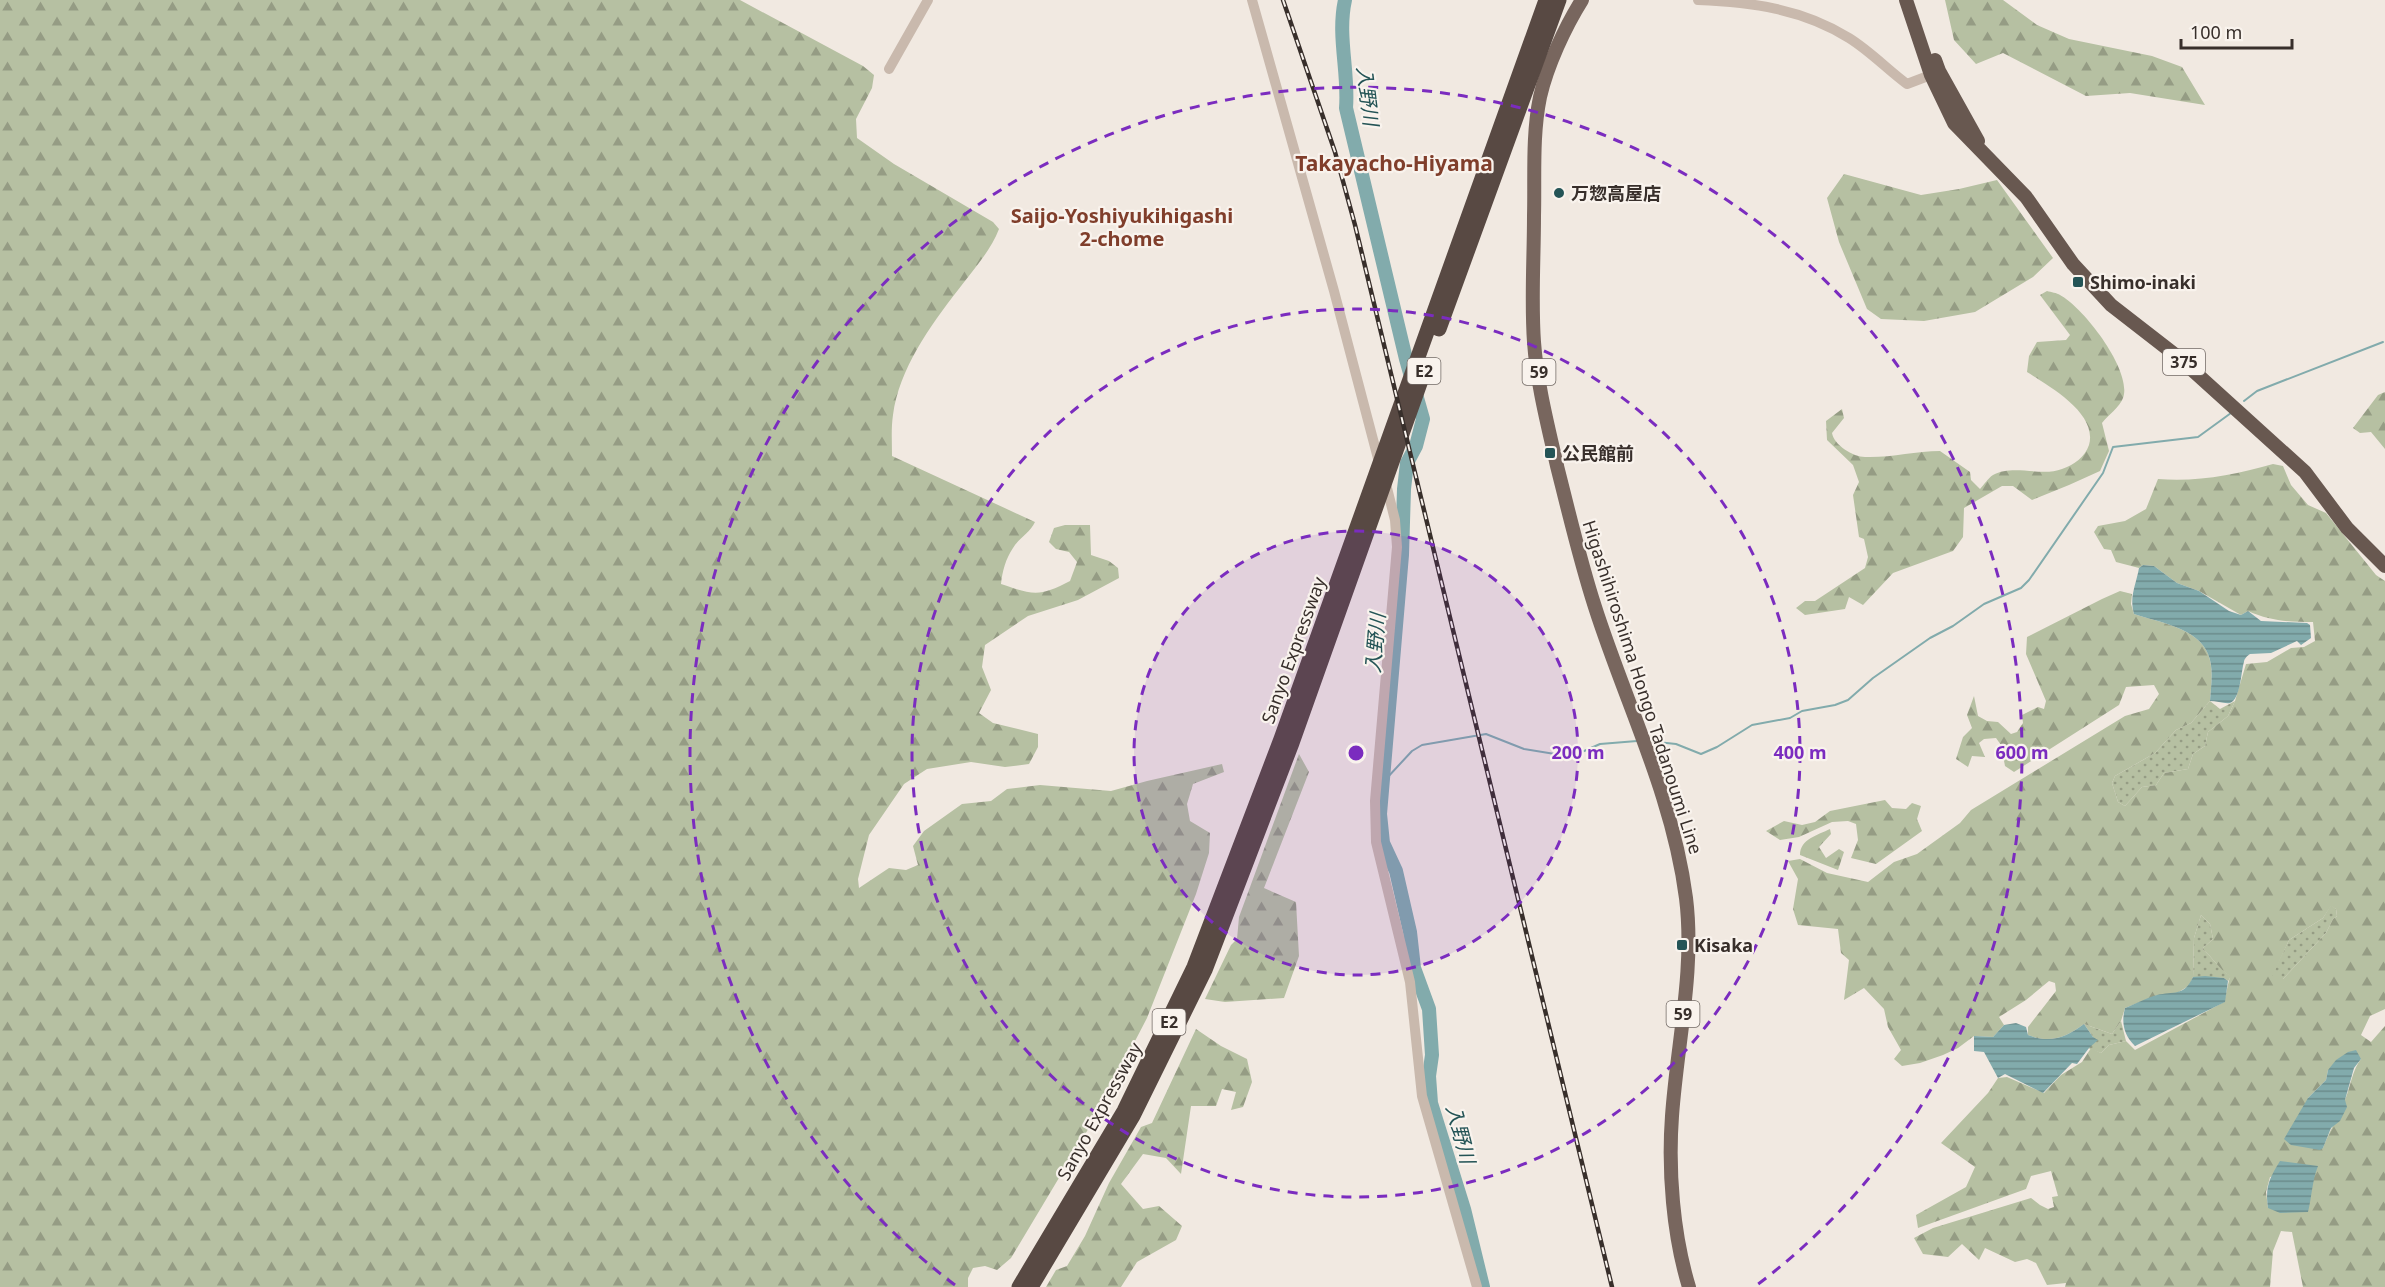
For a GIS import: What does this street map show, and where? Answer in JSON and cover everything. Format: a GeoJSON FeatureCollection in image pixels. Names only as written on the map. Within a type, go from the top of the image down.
{"type":"FeatureCollection","features":[{"type":"Feature","properties":{"kind":"highway","name":"Sanyo Expressway"},"geometry":{"type":"LineString","coordinates":[[1031,1287],[1133,1116],[1181,1021],[1235,895],[1286,741],[1546,0]]}},
{"type":"Feature","properties":{"kind":"highway","name":"Sanyo Expressway"},"geometry":{"type":"LineString","coordinates":[[1019,1287],[1124,1111],[1171,1017],[1224,893],[1286,741],[1559,0]]}},
{"type":"Feature","properties":{"kind":"highway","name":"375"},"geometry":{"type":"LineString","coordinates":[[1906,0],[1954,123],[2026,197],[2073,264],[2111,305],[2178,357],[2305,472],[2347,528],[2385,566]]}},
{"type":"Feature","properties":{"kind":"highway","name":"375"},"geometry":{"type":"LineString","coordinates":[[1916,0],[1935,73]]}},
{"type":"Feature","properties":{"kind":"main road","name":"Higashihiroshima Hongo Tadanoumi Line"},"geometry":{"type":"LineString","coordinates":[[1582,0],[1571,17],[1548,72],[1540,98],[1535,142],[1534,347],[1551,441],[1585,574],[1607,643],[1673,828],[1686,903],[1688,953],[1671,1119],[1672,1185],[1676,1223],[1689,1287]]}},
{"type":"Feature","properties":{"kind":"street"},"geometry":{"type":"LineString","coordinates":[[889,69],[928,0]]}},
{"type":"Feature","properties":{"kind":"street"},"geometry":{"type":"LineString","coordinates":[[1252,0],[1395,520],[1397,547],[1375,801],[1376,842],[1410,982],[1424,1104],[1477,1287]]}},
{"type":"Feature","properties":{"kind":"street"},"geometry":{"type":"LineString","coordinates":[[1698,0],[1732,1],[1791,12],[1850,38],[1907,84],[1935,73]]}},
{"type":"Feature","properties":{"kind":"green space"},"geometry":{"type":"Polygon","coordinates":[[[0,0],[740,0],[863,66],[874,75],[872,88],[856,119],[857,138],[894,164],[993,222],[999,229],[986,253],[937,318],[909,365],[896,398],[893,415],[892,456],[1035,522],[1015,544],[1005,565],[1001,584],[1036,593],[1051,590],[1070,581],[1077,562],[1069,552],[1056,549],[1049,542],[1054,528],[1065,525],[1090,525],[1091,555],[1109,561],[1118,568],[1119,578],[1078,600],[1028,616],[985,645],[982,667],[991,690],[979,713],[993,723],[1038,734],[1038,747],[1029,764],[1005,767],[971,762],[927,769],[904,784],[869,835],[858,879],[859,888],[889,868],[906,870],[918,865],[913,846],[924,831],[962,804],[991,801],[1007,789],[1040,785],[1111,791],[1222,764],[1224,772],[1193,784],[1187,804],[1190,821],[1210,833],[1209,853],[1196,894],[1147,1018],[1096,1116],[1011,1258],[997,1270],[985,1266],[973,1268],[968,1278],[968,1287],[0,1287],[0,0]]]}},
{"type":"Feature","properties":{"kind":"green space"},"geometry":{"type":"Polygon","coordinates":[[[1945,0],[2003,0],[2037,25],[2069,39],[2152,56],[2182,67],[2205,105],[2130,93],[2086,96],[2003,53],[1976,64],[1954,40],[1945,0]]]}},
{"type":"Feature","properties":{"kind":"green space"},"geometry":{"type":"Polygon","coordinates":[[[1844,174],[1921,195],[1997,180],[2053,258],[2033,277],[1975,312],[1924,321],[1881,319],[1867,309],[1839,242],[1827,198],[1844,174]]]}},
{"type":"Feature","properties":{"kind":"green space"},"geometry":{"type":"Polygon","coordinates":[[[2047,291],[2060,295],[2081,312],[2104,341],[2121,372],[2124,386],[2123,398],[2102,423],[2109,451],[2100,471],[2032,500],[2013,486],[2002,486],[1964,508],[1963,537],[1953,551],[1893,573],[1863,605],[1849,597],[1845,609],[1805,615],[1796,608],[1805,601],[1815,601],[1865,568],[1868,557],[1864,539],[1859,537],[1853,495],[1859,482],[1853,465],[1827,440],[1826,421],[1842,409],[1844,418],[1832,433],[1836,442],[1850,453],[1874,457],[1940,451],[1970,472],[1971,480],[1980,489],[1991,476],[2001,472],[2054,471],[2071,465],[2085,453],[2089,445],[2090,433],[2079,412],[2059,393],[2027,372],[2029,356],[2037,342],[2066,340],[2070,335],[2040,295],[2047,291]]]}},
{"type":"Feature","properties":{"kind":"green space"},"geometry":{"type":"Polygon","coordinates":[[[2385,392],[2385,449],[2371,432],[2360,433],[2353,428],[2378,395],[2385,392]]]}},
{"type":"Feature","properties":{"kind":"green space"},"geometry":{"type":"Polygon","coordinates":[[[2273,464],[2283,466],[2291,485],[2308,505],[2326,513],[2376,575],[2385,581],[2385,1009],[2370,1016],[2361,1035],[2371,1042],[2385,1026],[2385,1287],[2303,1287],[2292,1232],[2281,1231],[2273,1251],[2270,1287],[2065,1287],[2066,1283],[2047,1285],[2036,1263],[2027,1259],[2015,1262],[1985,1248],[1979,1260],[1962,1244],[1948,1257],[1923,1254],[1914,1238],[1933,1228],[2031,1198],[2048,1209],[2054,1207],[2052,1197],[2058,1196],[2051,1171],[2031,1176],[2026,1189],[1918,1228],[1916,1215],[1966,1187],[1975,1167],[1941,1143],[1988,1093],[1998,1078],[2007,1077],[2044,1093],[2061,1075],[2082,1062],[2091,1048],[2101,1053],[2109,1045],[2126,1041],[2135,1050],[2224,1002],[2230,976],[2202,949],[2213,939],[2210,924],[2201,915],[2194,938],[2193,977],[2190,985],[2174,995],[2158,995],[2125,1008],[2121,1021],[2112,1034],[2084,1024],[2058,1038],[2044,1039],[2028,1035],[2028,1027],[2056,991],[2055,983],[2049,981],[2026,1000],[1999,1017],[2004,1025],[1993,1037],[1974,1036],[1958,1048],[1943,1055],[1902,1066],[1894,1059],[1901,1050],[1888,1027],[1884,1009],[1864,988],[1844,1000],[1849,960],[1841,953],[1838,929],[1798,925],[1793,909],[1798,879],[1788,861],[1800,859],[1827,873],[1868,882],[1894,862],[1917,854],[1960,823],[1971,810],[2125,716],[2149,709],[2159,694],[2154,685],[2126,687],[2119,705],[2014,772],[2005,766],[2001,745],[1996,738],[1984,739],[1979,743],[1985,757],[1972,756],[1968,767],[1956,759],[1963,737],[1972,728],[1967,715],[1974,696],[1978,716],[1987,721],[1998,722],[2011,734],[2017,732],[2023,723],[2022,715],[2038,707],[2044,709],[2046,701],[2026,654],[2027,637],[2120,591],[2132,594],[2131,604],[2134,614],[2176,627],[2196,638],[2208,654],[2212,678],[2210,701],[2191,723],[2176,730],[2155,753],[2115,776],[2112,783],[2118,802],[2125,806],[2142,787],[2156,785],[2164,773],[2188,769],[2193,754],[2205,746],[2208,732],[2228,716],[2246,664],[2267,662],[2291,648],[2304,647],[2315,641],[2313,622],[2280,620],[2248,611],[2241,615],[2199,591],[2177,583],[2154,566],[2143,565],[2139,568],[2116,562],[2111,550],[2104,549],[2094,532],[2098,526],[2125,521],[2146,509],[2158,479],[2202,478],[2273,464]],[[2331,906],[2323,918],[2289,940],[2271,979],[2283,979],[2326,933],[2337,916],[2336,909],[2331,906]],[[2361,1059],[2328,1070],[2326,1080],[2308,1098],[2323,1148],[2343,1106],[2361,1059]],[[2317,1167],[2270,1177],[2266,1192],[2268,1208],[2312,1182],[2317,1167]]]}},
{"type":"Feature","properties":{"kind":"green space"},"geometry":{"type":"Polygon","coordinates":[[[2210,701],[2220,709],[2235,701],[2228,716],[2208,732],[2205,746],[2193,754],[2188,769],[2164,773],[2156,785],[2142,787],[2125,806],[2118,802],[2112,783],[2115,776],[2155,753],[2176,730],[2191,723],[2210,701]]]}},
{"type":"Feature","properties":{"kind":"green space"},"geometry":{"type":"Polygon","coordinates":[[[1299,754],[1309,772],[1264,888],[1296,902],[1299,956],[1284,998],[1225,1002],[1205,999],[1231,945],[1237,939],[1239,917],[1299,754]]]}},
{"type":"Feature","properties":{"kind":"green space"},"geometry":{"type":"Polygon","coordinates":[[[1885,800],[1892,808],[1906,809],[1912,803],[1921,806],[1917,819],[1922,831],[1876,864],[1851,858],[1858,840],[1856,824],[1848,821],[1832,822],[1799,837],[1780,840],[1766,831],[1784,821],[1802,825],[1815,822],[1830,811],[1885,800]]]}},
{"type":"Feature","properties":{"kind":"green space"},"geometry":{"type":"Polygon","coordinates":[[[1830,829],[1831,834],[1819,847],[1826,858],[1839,849],[1844,852],[1838,870],[1800,855],[1806,841],[1830,829]]]}},
{"type":"Feature","properties":{"kind":"green space"},"geometry":{"type":"Polygon","coordinates":[[[2331,905],[2336,909],[2337,916],[2326,933],[2283,979],[2270,979],[2289,940],[2323,918],[2331,905]]]}},
{"type":"Feature","properties":{"kind":"green space"},"geometry":{"type":"Polygon","coordinates":[[[2201,915],[2210,924],[2213,939],[2202,949],[2231,976],[2228,981],[2224,978],[2193,977],[2194,938],[2201,915]]]}},
{"type":"Feature","properties":{"kind":"green space"},"geometry":{"type":"Polygon","coordinates":[[[2121,1021],[2126,1041],[2109,1045],[2101,1053],[2088,1048],[2093,1043],[2093,1037],[2084,1024],[2112,1034],[2121,1021]]]}},
{"type":"Feature","properties":{"kind":"green space"},"geometry":{"type":"Polygon","coordinates":[[[1196,1029],[1221,1046],[1247,1059],[1252,1082],[1243,1107],[1231,1110],[1236,1092],[1222,1089],[1216,1106],[1191,1106],[1181,1174],[1166,1158],[1143,1154],[1121,1184],[1143,1209],[1159,1206],[1182,1226],[1176,1240],[1137,1262],[1121,1287],[1046,1287],[1056,1270],[1067,1266],[1085,1236],[1109,1183],[1141,1127],[1152,1123],[1196,1029]]]}},
{"type":"Feature","properties":{"kind":"water"},"geometry":{"type":"Polygon","coordinates":[[[2143,565],[2154,566],[2177,583],[2199,591],[2229,611],[2241,615],[2248,611],[2261,621],[2307,623],[2310,625],[2311,638],[2301,645],[2297,641],[2271,653],[2250,654],[2245,660],[2234,700],[2230,703],[2210,701],[2211,665],[2203,645],[2187,632],[2176,627],[2134,614],[2132,602],[2134,591],[2139,568],[2143,565]]]}},
{"type":"Feature","properties":{"kind":"water"},"geometry":{"type":"Polygon","coordinates":[[[2193,977],[2224,978],[2228,981],[2225,1002],[2135,1046],[2128,1038],[2124,1028],[2125,1008],[2153,996],[2178,992],[2186,988],[2193,977]]]}},
{"type":"Feature","properties":{"kind":"water"},"geometry":{"type":"Polygon","coordinates":[[[2016,1023],[2026,1027],[2028,1035],[2044,1039],[2064,1036],[2084,1024],[2098,1040],[2077,1064],[2072,1063],[2043,1093],[2005,1074],[1998,1078],[1984,1052],[1974,1051],[1974,1036],[1993,1037],[2004,1025],[2016,1023]]]}},
{"type":"Feature","properties":{"kind":"water"},"geometry":{"type":"Polygon","coordinates":[[[2356,1050],[2361,1059],[2354,1068],[2345,1100],[2347,1107],[2340,1121],[2331,1128],[2323,1148],[2320,1150],[2291,1145],[2284,1139],[2308,1098],[2326,1080],[2328,1070],[2336,1060],[2356,1050]]]}},
{"type":"Feature","properties":{"kind":"water"},"geometry":{"type":"Polygon","coordinates":[[[2280,1161],[2318,1166],[2308,1212],[2280,1213],[2268,1208],[2269,1183],[2280,1161]]]}},
{"type":"Feature","properties":{"kind":"waterway","name":"入野川"},"geometry":{"type":"LineString","coordinates":[[1345,0],[1342,27],[1346,108],[1406,359],[1423,419],[1416,446],[1407,463],[1404,489],[1402,555],[1380,814],[1383,843],[1396,871],[1410,932],[1414,968],[1429,1009],[1432,1055],[1429,1076],[1431,1103],[1464,1209],[1483,1287]]}},
{"type":"Feature","properties":{"kind":"waterway"},"geometry":{"type":"LineString","coordinates":[[2244,401],[2257,391],[2383,342]]}},
{"type":"Feature","properties":{"kind":"waterway"},"geometry":{"type":"LineString","coordinates":[[1648,741],[1676,744],[1701,754],[1717,747],[1752,725],[1790,718],[1802,711],[1835,705],[1848,700],[1873,678],[1930,638],[1953,626],[1984,604],[2021,588],[2029,580],[2103,473],[2113,447],[2198,437],[2231,413]]}},
{"type":"Feature","properties":{"kind":"waterway"},"geometry":{"type":"LineString","coordinates":[[1384,785],[1386,779],[1412,751],[1422,745],[1486,734],[1524,749],[1575,755],[1600,744],[1637,741]]}},
{"type":"Feature","properties":{"kind":"railway"},"geometry":{"type":"LineString","coordinates":[[1283,0],[1335,152],[1355,225],[1612,1287]]}},
{"type":"Feature","properties":{"kind":"place","name":"万惣高屋店"},"geometry":{"type":"Point","coordinates":[1559,193]}},
{"type":"Feature","properties":{"kind":"place","name":"Shimo-inaki"},"geometry":{"type":"Point","coordinates":[2078,282]}},
{"type":"Feature","properties":{"kind":"place","name":"公民館前"},"geometry":{"type":"Point","coordinates":[1550,453]}},
{"type":"Feature","properties":{"kind":"place","name":"Kisaka"},"geometry":{"type":"Point","coordinates":[1682,945]}},
{"type":"Feature","properties":{"kind":"district","name":"Takayacho-Hiyama"},"geometry":{"type":"Point","coordinates":[1394,163]}},
{"type":"Feature","properties":{"kind":"district","name":"Saijo-Yoshiyukihigashi 2-chome"},"geometry":{"type":"Point","coordinates":[1122,226]}}]}
